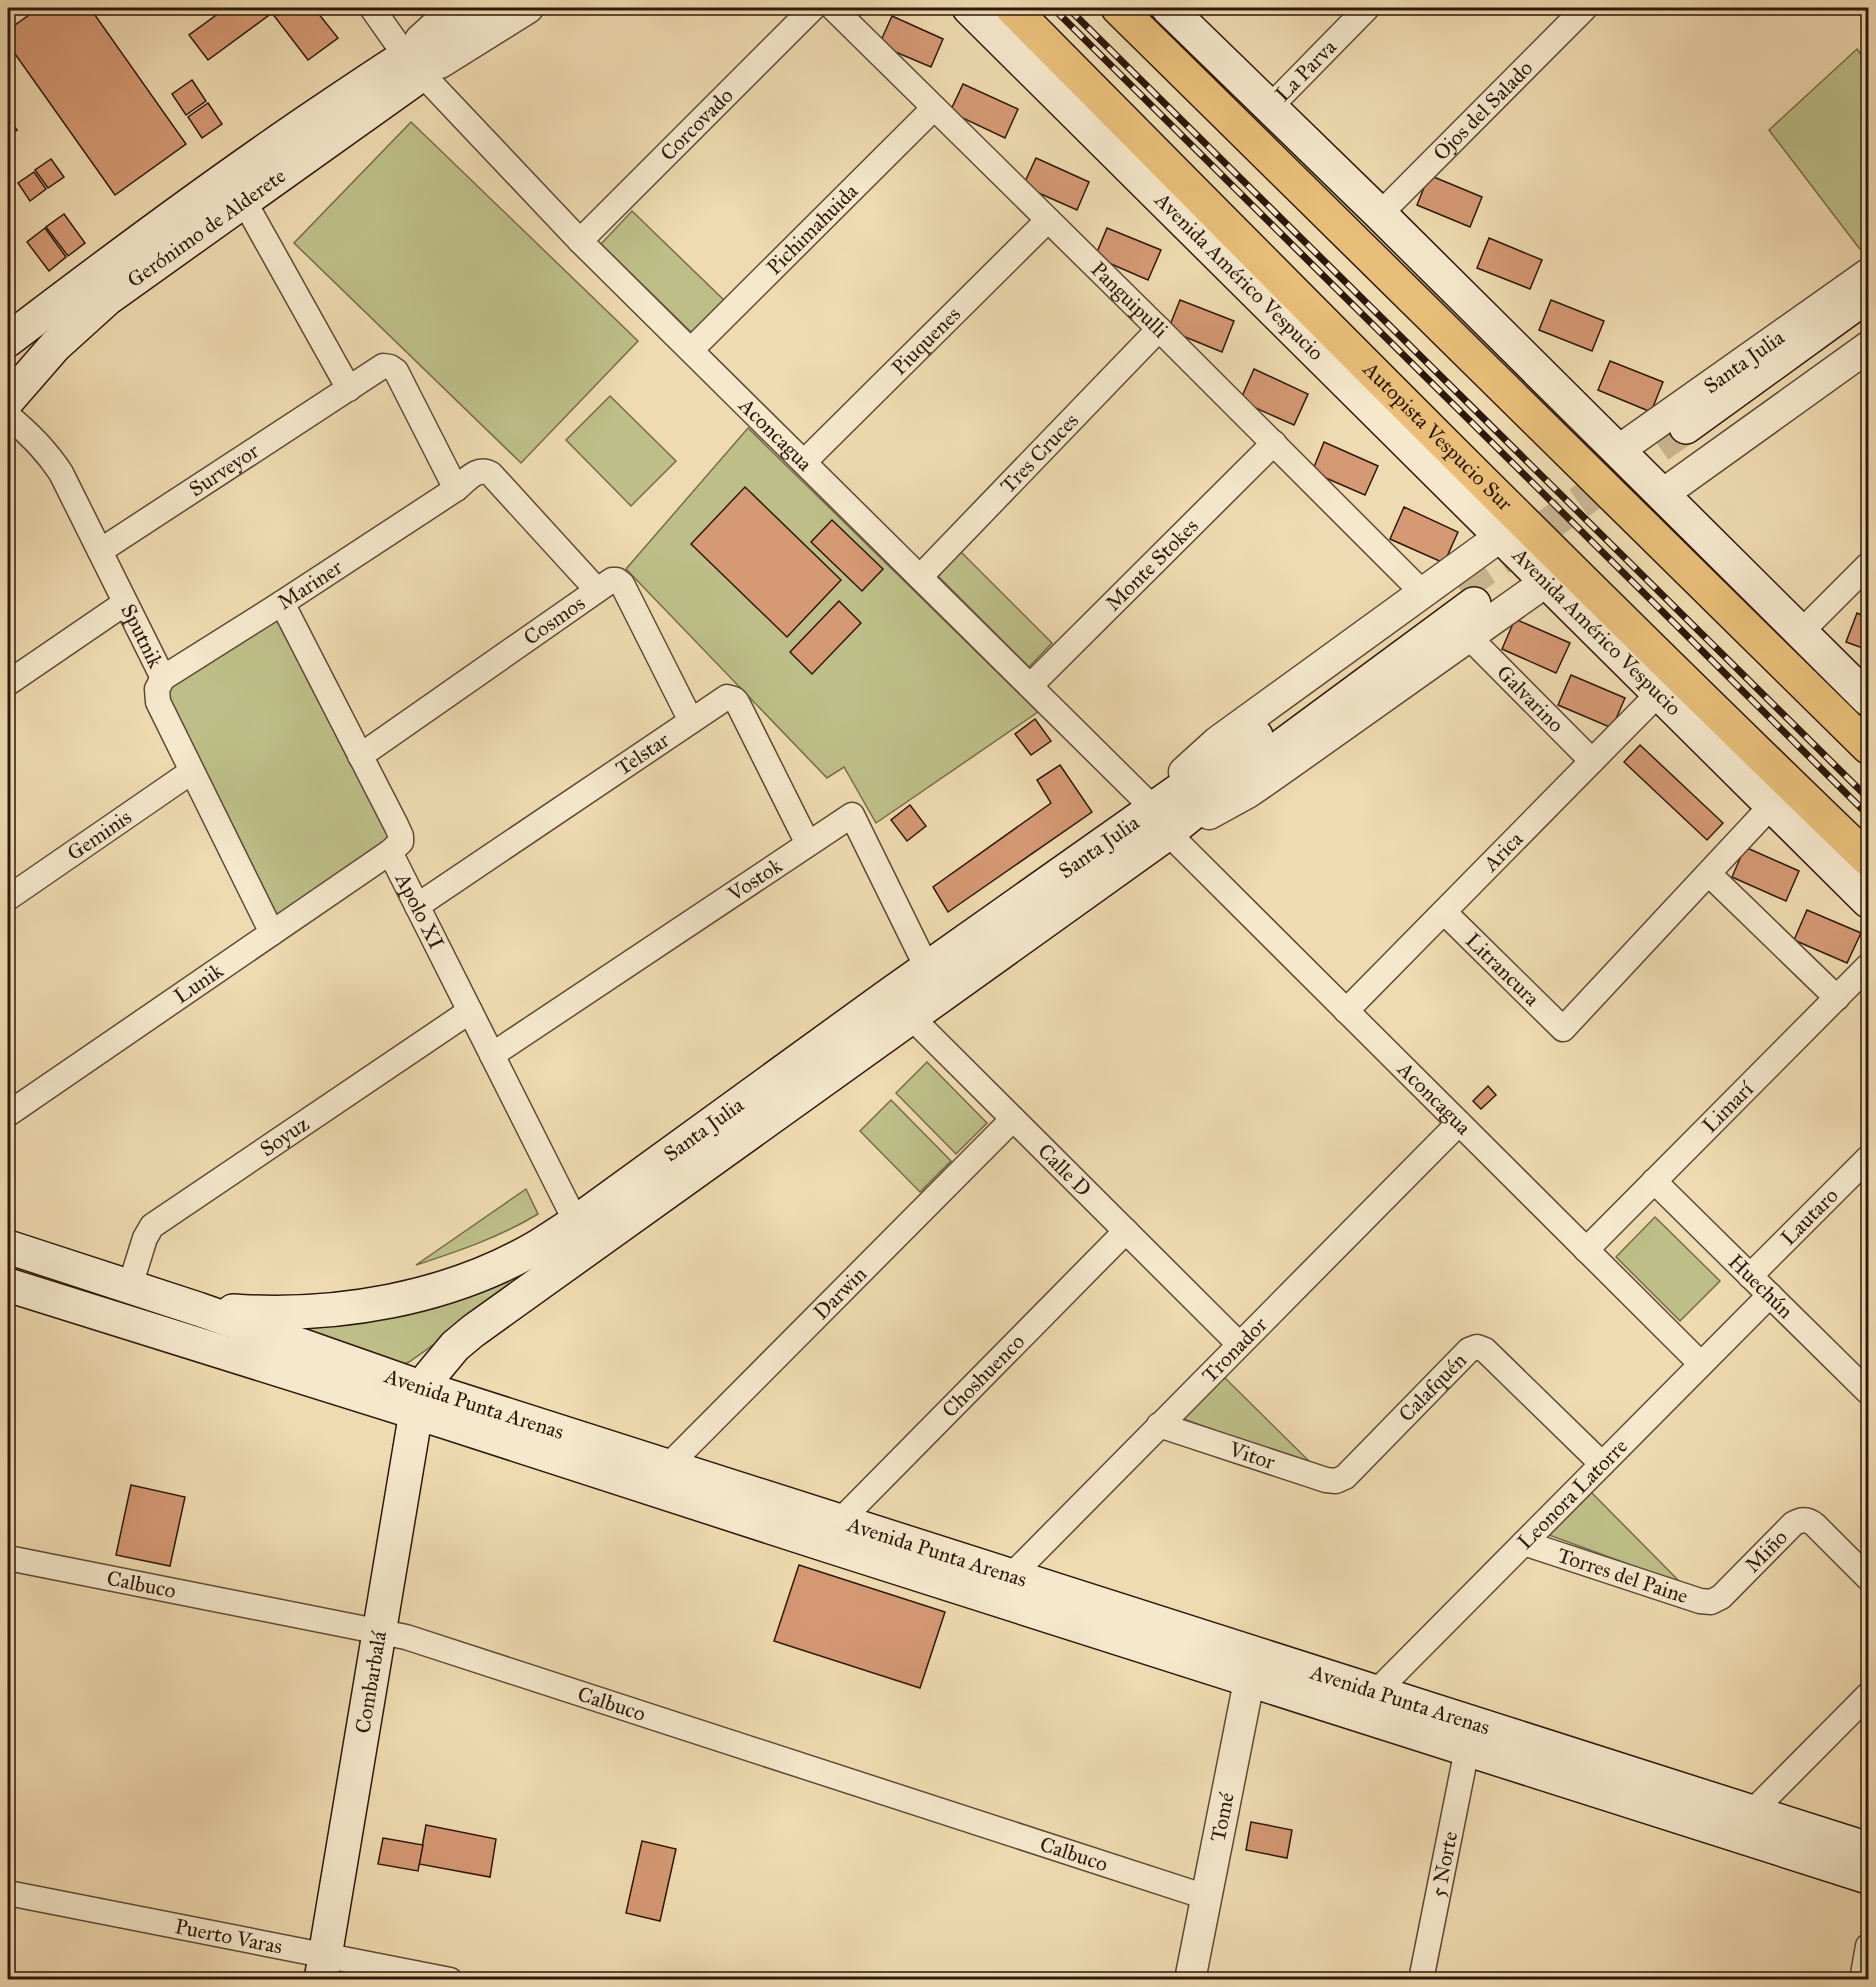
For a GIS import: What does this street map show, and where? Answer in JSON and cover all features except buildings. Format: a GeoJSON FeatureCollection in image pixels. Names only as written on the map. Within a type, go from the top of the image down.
{"type":"FeatureCollection","features":[{"type":"Feature","properties":{"kind":"highway","name":"Autopista Vespucio Sur"},"geometry":{"type":"LineString","coordinates":[[1012,8],[1463,463],[1869,860]]}},
{"type":"Feature","properties":{"kind":"highway"},"geometry":{"type":"LineString","coordinates":[[1118,8],[1869,747]]}},
{"type":"Feature","properties":{"kind":"highway"},"geometry":{"type":"LineString","coordinates":[[1143,8],[1198,65],[1236,112],[1253,140]]}},
{"type":"Feature","properties":{"kind":"main road","name":"Gerónimo de Alderete"},"geometry":{"type":"LineString","coordinates":[[8,400],[55,346],[108,298],[244,201],[414,64],[475,8]]}},
{"type":"Feature","properties":{"kind":"main road","name":"Avenida Américo Vespucio"},"geometry":{"type":"LineString","coordinates":[[969,8],[1869,901]]}},
{"type":"Feature","properties":{"kind":"main road"},"geometry":{"type":"LineString","coordinates":[[1168,8],[1380,214],[1869,699]]}},
{"type":"Feature","properties":{"kind":"main road","name":"Gerónimo de Alderete"},"geometry":{"type":"LineString","coordinates":[[8,340],[124,251],[241,166],[414,64]]}},
{"type":"Feature","properties":{"kind":"main road","name":"Santa Julia"},"geometry":{"type":"LineString","coordinates":[[1869,295],[1692,436],[1869,324]]}},
{"type":"Feature","properties":{"kind":"main road","name":"Santa Julia"},"geometry":{"type":"LineString","coordinates":[[198,1309],[301,1312],[350,1308],[398,1299],[445,1286],[491,1269],[537,1247],[900,1006],[1160,820],[1221,762],[1467,596]]}},
{"type":"Feature","properties":{"kind":"main road","name":"Santa Julia"},"geometry":{"type":"LineString","coordinates":[[420,1400],[441,1362],[473,1331],[900,1006]]}},
{"type":"Feature","properties":{"kind":"main road","name":"Avenida Punta Arenas"},"geometry":{"type":"LineString","coordinates":[[8,1247],[198,1309],[420,1400],[1252,1666],[1377,1692],[1869,1849]]}},
{"type":"Feature","properties":{"kind":"main road","name":"Avenida Punta Arenas"},"geometry":{"type":"LineString","coordinates":[[8,1285],[420,1400],[668,1466],[1011,1576],[1467,1749],[1869,1877]]}},
{"type":"Feature","properties":{"kind":"main road","name":"Combarbalá"},"geometry":{"type":"LineString","coordinates":[[323,1967],[420,1400]]}},
{"type":"Feature","properties":{"kind":"street","name":"Aconcagua"},"geometry":{"type":"LineString","coordinates":[[372,8],[414,64],[580,241],[1030,686],[1346,1011],[1701,1364]]}},
{"type":"Feature","properties":{"kind":"street","name":"Gerónimo de Alderete"},"geometry":{"type":"LineString","coordinates":[[414,64],[528,8]]}},
{"type":"Feature","properties":{"kind":"street","name":"Corcovado"},"geometry":{"type":"LineString","coordinates":[[580,241],[813,8]]}},
{"type":"Feature","properties":{"kind":"street","name":"Panguipulli"},"geometry":{"type":"LineString","coordinates":[[833,8],[1423,593]]}},
{"type":"Feature","properties":{"kind":"street","name":"La Parva"},"geometry":{"type":"LineString","coordinates":[[1270,107],[1367,8]]}},
{"type":"Feature","properties":{"kind":"street","name":"Ojos del Salado"},"geometry":{"type":"LineString","coordinates":[[1380,214],[1585,8]]}},
{"type":"Feature","properties":{"kind":"street","name":"Pichimahuida"},"geometry":{"type":"LineString","coordinates":[[691,350],[934,108]]}},
{"type":"Feature","properties":{"kind":"street"},"geometry":{"type":"LineString","coordinates":[[244,201],[349,389]]}},
{"type":"Feature","properties":{"kind":"street","name":"Piuquenes"},"geometry":{"type":"LineString","coordinates":[[804,462],[1048,220]]}},
{"type":"Feature","properties":{"kind":"street","name":"Santa Julia"},"geometry":{"type":"LineString","coordinates":[[1619,450],[1869,274]]}},
{"type":"Feature","properties":{"kind":"street","name":"Tres Cruces"},"geometry":{"type":"LineString","coordinates":[[920,577],[1159,329]]}},
{"type":"Feature","properties":{"kind":"street"},"geometry":{"type":"LineString","coordinates":[[1663,494],[1869,347]]}},
{"type":"Feature","properties":{"kind":"street","name":"Surveyor"},"geometry":{"type":"LineString","coordinates":[[100,551],[383,366],[396,371],[456,489]]}},
{"type":"Feature","properties":{"kind":"street","name":"Sputnik"},"geometry":{"type":"LineString","coordinates":[[8,416],[33,436],[53,460],[100,551],[163,678],[157,689],[158,702],[272,933]]}},
{"type":"Feature","properties":{"kind":"street","name":"Monte Stokes"},"geometry":{"type":"LineString","coordinates":[[1030,686],[1274,443]]}},
{"type":"Feature","properties":{"kind":"street","name":"Mariner"},"geometry":{"type":"LineString","coordinates":[[163,678],[456,489],[478,470],[491,474],[597,590]]}},
{"type":"Feature","properties":{"kind":"street","name":"Santa Julia"},"geometry":{"type":"LineString","coordinates":[[1160,820],[1185,771],[1217,742],[1501,536]]}},
{"type":"Feature","properties":{"kind":"street"},"geometry":{"type":"LineString","coordinates":[[1801,632],[1869,565]]}},
{"type":"Feature","properties":{"kind":"street","name":"Cosmos"},"geometry":{"type":"LineString","coordinates":[[360,756],[612,580],[617,580],[622,584],[690,721]]}},
{"type":"Feature","properties":{"kind":"street","name":"Santa Julia"},"geometry":{"type":"LineString","coordinates":[[1160,820],[1212,812],[1249,792],[1547,581]]}},
{"type":"Feature","properties":{"kind":"street"},"geometry":{"type":"LineString","coordinates":[[8,683],[125,603]]}},
{"type":"Feature","properties":{"kind":"street","name":"Apolo XI"},"geometry":{"type":"LineString","coordinates":[[282,603],[401,836],[401,842],[390,852],[576,1222]]}},
{"type":"Feature","properties":{"kind":"street","name":"Galvarino"},"geometry":{"type":"LineString","coordinates":[[1469,637],[1593,761]]}},
{"type":"Feature","properties":{"kind":"street","name":"Arica"},"geometry":{"type":"LineString","coordinates":[[1346,1011],[1659,693]]}},
{"type":"Feature","properties":{"kind":"street","name":"Telstar"},"geometry":{"type":"LineString","coordinates":[[417,906],[724,699],[731,698],[737,702],[808,844]]}},
{"type":"Feature","properties":{"kind":"street","name":"Geminis"},"geometry":{"type":"LineString","coordinates":[[8,898],[191,772]]}},
{"type":"Feature","properties":{"kind":"street"},"geometry":{"type":"LineString","coordinates":[[1772,805],[1709,874],[1837,998]]}},
{"type":"Feature","properties":{"kind":"street","name":"Vostok"},"geometry":{"type":"LineString","coordinates":[[492,1054],[852,815],[934,982]]}},
{"type":"Feature","properties":{"kind":"street","name":"Lunik"},"geometry":{"type":"LineString","coordinates":[[8,1114],[390,852]]}},
{"type":"Feature","properties":{"kind":"street","name":"Litrancura"},"geometry":{"type":"LineString","coordinates":[[1444,912],[1563,1029],[1709,874]]}},
{"type":"Feature","properties":{"kind":"street","name":"Limarí"},"geometry":{"type":"LineString","coordinates":[[1586,1250],[1869,966]]}},
{"type":"Feature","properties":{"kind":"street","name":"Calle D"},"geometry":{"type":"LineString","coordinates":[[900,1006],[1239,1344]]}},
{"type":"Feature","properties":{"kind":"street","name":"Soyuz"},"geometry":{"type":"LineString","coordinates":[[130,1287],[145,1238],[152,1226],[470,1011]]}},
{"type":"Feature","properties":{"kind":"street","name":"Darwin"},"geometry":{"type":"LineString","coordinates":[[668,1466],[1013,1119]]}},
{"type":"Feature","properties":{"kind":"street","name":"Tronador"},"geometry":{"type":"LineString","coordinates":[[1011,1576],[1459,1123]]}},
{"type":"Feature","properties":{"kind":"street","name":"Lautaro"},"geometry":{"type":"LineString","coordinates":[[1750,1276],[1869,1158]]}},
{"type":"Feature","properties":{"kind":"street","name":"Huechún"},"geometry":{"type":"LineString","coordinates":[[1654,1182],[1869,1392]]}},
{"type":"Feature","properties":{"kind":"street","name":"Choshuenco"},"geometry":{"type":"LineString","coordinates":[[840,1521],[1126,1231]]}},
{"type":"Feature","properties":{"kind":"street","name":"Leonora Latorre"},"geometry":{"type":"LineString","coordinates":[[1377,1692],[1770,1295]]}},
{"type":"Feature","properties":{"kind":"street","name":"Calafquén"},"geometry":{"type":"LineString","coordinates":[[1345,1477],[1469,1350],[1477,1347],[1485,1350],[1602,1464]]}},
{"type":"Feature","properties":{"kind":"street","name":"Vitor"},"geometry":{"type":"LineString","coordinates":[[1159,1425],[1326,1480],[1336,1481],[1345,1477]]}},
{"type":"Feature","properties":{"kind":"street","name":"Miño"},"geometry":{"type":"LineString","coordinates":[[1721,1597],[1793,1524],[1802,1520],[1815,1525],[1869,1578]]}},
{"type":"Feature","properties":{"kind":"street","name":"Torres del Paine"},"geometry":{"type":"LineString","coordinates":[[1524,1543],[1706,1603],[1716,1601],[1721,1597]]}},
{"type":"Feature","properties":{"kind":"street","name":"Calbuco"},"geometry":{"type":"LineString","coordinates":[[8,1558],[380,1631],[422,1642],[1206,1897]]}},
{"type":"Feature","properties":{"kind":"street","name":"Tomé"},"geometry":{"type":"LineString","coordinates":[[1190,1980],[1252,1666]]}},
{"type":"Feature","properties":{"kind":"street"},"geometry":{"type":"LineString","coordinates":[[1752,1812],[1869,1695]]}},
{"type":"Feature","properties":{"kind":"street","name":"5 Norte"},"geometry":{"type":"LineString","coordinates":[[1421,1980],[1467,1749]]}},
{"type":"Feature","properties":{"kind":"street","name":"Puerto Varas"},"geometry":{"type":"LineString","coordinates":[[8,1893],[323,1967],[450,1980]]}},
{"type":"Feature","properties":{"kind":"street"},"geometry":{"type":"LineString","coordinates":[[1862,1980],[1869,1946]]}},
{"type":"Feature","properties":{"kind":"green space"},"geometry":{"type":"Polygon","coordinates":[[[1857,49],[1868,64],[1868,249],[1864,252],[1769,130],[1857,49]]]}},
{"type":"Feature","properties":{"kind":"green space"},"geometry":{"type":"Polygon","coordinates":[[[411,122],[638,341],[521,463],[294,243],[411,122]]]}},
{"type":"Feature","properties":{"kind":"green space"},"geometry":{"type":"Polygon","coordinates":[[[632,211],[727,303],[695,336],[601,244],[632,211]]]}},
{"type":"Feature","properties":{"kind":"green space"},"geometry":{"type":"Polygon","coordinates":[[[610,396],[676,461],[631,506],[566,440],[610,396]]]}},
{"type":"Feature","properties":{"kind":"green space"},"geometry":{"type":"Polygon","coordinates":[[[748,428],[1038,712],[876,823],[844,767],[827,778],[626,569],[748,428]]]}},
{"type":"Feature","properties":{"kind":"green space"},"geometry":{"type":"Polygon","coordinates":[[[961,552],[1052,643],[1029,667],[938,576],[961,552]]]}},
{"type":"Feature","properties":{"kind":"green space"},"geometry":{"type":"Polygon","coordinates":[[[274,614],[393,838],[278,920],[162,687],[274,614]]]}},
{"type":"Feature","properties":{"kind":"green space"},"geometry":{"type":"Polygon","coordinates":[[[927,1062],[987,1123],[956,1154],[896,1093],[927,1062]]]}},
{"type":"Feature","properties":{"kind":"green space"},"geometry":{"type":"Polygon","coordinates":[[[891,1100],[951,1161],[920,1192],[860,1131],[891,1100]]]}},
{"type":"Feature","properties":{"kind":"green space"},"geometry":{"type":"Polygon","coordinates":[[[526,1189],[538,1214],[494,1237],[416,1265],[526,1189]]]}},
{"type":"Feature","properties":{"kind":"green space"},"geometry":{"type":"Polygon","coordinates":[[[1655,1217],[1720,1281],[1680,1321],[1616,1257],[1655,1217]]]}},
{"type":"Feature","properties":{"kind":"green space"},"geometry":{"type":"Polygon","coordinates":[[[562,1254],[402,1365],[292,1331],[562,1254]]]}},
{"type":"Feature","properties":{"kind":"green space"},"geometry":{"type":"Polygon","coordinates":[[[1223,1376],[1314,1466],[1181,1418],[1223,1376]]]}},
{"type":"Feature","properties":{"kind":"green space"},"geometry":{"type":"Polygon","coordinates":[[[1591,1492],[1682,1584],[1549,1535],[1591,1492]]]}},
{"type":"Feature","properties":{"kind":"tunnel"},"geometry":{"type":"LineString","coordinates":[[1459,588],[1686,427]]}},
{"type":"Feature","properties":{"kind":"railway"},"geometry":{"type":"LineString","coordinates":[[1053,8],[1868,815]]}},
{"type":"Feature","properties":{"kind":"railway"},"geometry":{"type":"LineString","coordinates":[[1068,8],[1868,798]]}}]}
